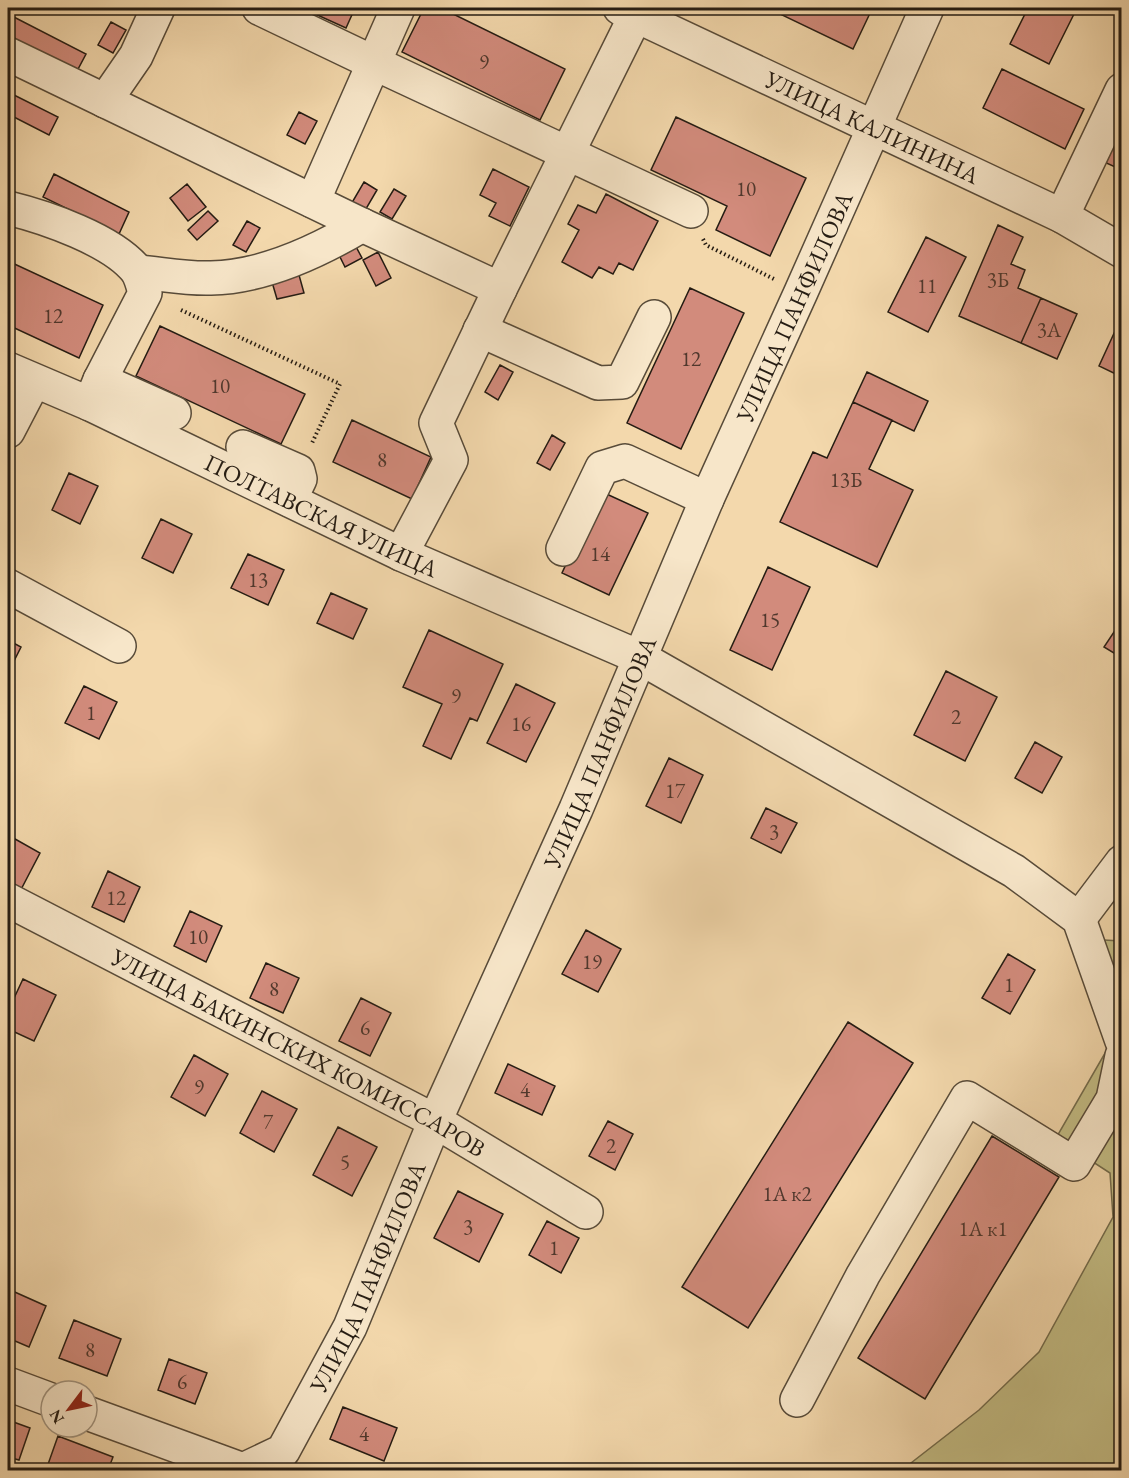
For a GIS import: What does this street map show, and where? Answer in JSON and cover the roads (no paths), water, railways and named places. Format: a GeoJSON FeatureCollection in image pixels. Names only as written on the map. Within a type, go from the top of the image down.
{"type":"FeatureCollection","features":[{"type":"Feature","properties":{"kind":"street"},"geometry":{"type":"LineString","coordinates":[[105,101],[136,56],[158,8]]}},
{"type":"Feature","properties":{"kind":"street"},"geometry":{"type":"LineString","coordinates":[[259,8],[691,211]]}},
{"type":"Feature","properties":{"kind":"street"},"geometry":{"type":"LineString","coordinates":[[313,201],[398,8]]}},
{"type":"Feature","properties":{"kind":"street","name":"УЛИЦА ПАНФИЛОВА"},"geometry":{"type":"LineString","coordinates":[[243,1470],[283,1451],[350,1327],[435,1121],[576,809],[707,499],[927,8]]}},
{"type":"Feature","properties":{"kind":"street"},"geometry":{"type":"LineString","coordinates":[[401,554],[451,460],[436,423],[568,152],[628,11]]}},
{"type":"Feature","properties":{"kind":"street","name":"УЛИЦА КАЛИНИНА"},"geometry":{"type":"LineString","coordinates":[[628,11],[1062,216],[1122,251]]}},
{"type":"Feature","properties":{"kind":"street"},"geometry":{"type":"LineString","coordinates":[[8,54],[500,289]]}},
{"type":"Feature","properties":{"kind":"street"},"geometry":{"type":"LineString","coordinates":[[1062,216],[1122,90]]}},
{"type":"Feature","properties":{"kind":"street"},"geometry":{"type":"LineString","coordinates":[[8,208],[80,232],[119,254],[142,282]]}},
{"type":"Feature","properties":{"kind":"street"},"geometry":{"type":"LineString","coordinates":[[142,282],[209,279],[255,273],[333,242],[362,225]]}},
{"type":"Feature","properties":{"kind":"street"},"geometry":{"type":"LineString","coordinates":[[142,282],[95,392],[174,413]]}},
{"type":"Feature","properties":{"kind":"street"},"geometry":{"type":"LineString","coordinates":[[480,330],[598,383],[622,382],[654,317]]}},
{"type":"Feature","properties":{"kind":"street"},"geometry":{"type":"LineString","coordinates":[[8,431],[21,375]]}},
{"type":"Feature","properties":{"kind":"street","name":"ПОЛТАВСКАЯ УЛИЦА"},"geometry":{"type":"LineString","coordinates":[[21,375],[95,392],[294,486],[401,554],[639,657],[1014,871],[1079,919]]}},
{"type":"Feature","properties":{"kind":"street"},"geometry":{"type":"LineString","coordinates":[[243,447],[294,486]]}},
{"type":"Feature","properties":{"kind":"street"},"geometry":{"type":"LineString","coordinates":[[562,549],[602,468],[626,461],[707,499]]}},
{"type":"Feature","properties":{"kind":"street"},"geometry":{"type":"LineString","coordinates":[[8,586],[119,646]]}},
{"type":"Feature","properties":{"kind":"street"},"geometry":{"type":"LineString","coordinates":[[1122,862],[1079,919],[1122,1041]]}},
{"type":"Feature","properties":{"kind":"street","name":"УЛИЦА БАКИНСКИХ КОМИССАРОВ"},"geometry":{"type":"LineString","coordinates":[[8,900],[435,1121],[586,1212]]}},
{"type":"Feature","properties":{"kind":"street"},"geometry":{"type":"LineString","coordinates":[[797,1400],[863,1275],[967,1098],[1074,1164],[1113,1099],[1122,1056]]}},
{"type":"Feature","properties":{"kind":"street"},"geometry":{"type":"LineString","coordinates":[[8,1384],[39,1396]]}},
{"type":"Feature","properties":{"kind":"street"},"geometry":{"type":"LineString","coordinates":[[99,1417],[243,1470]]}}]}
